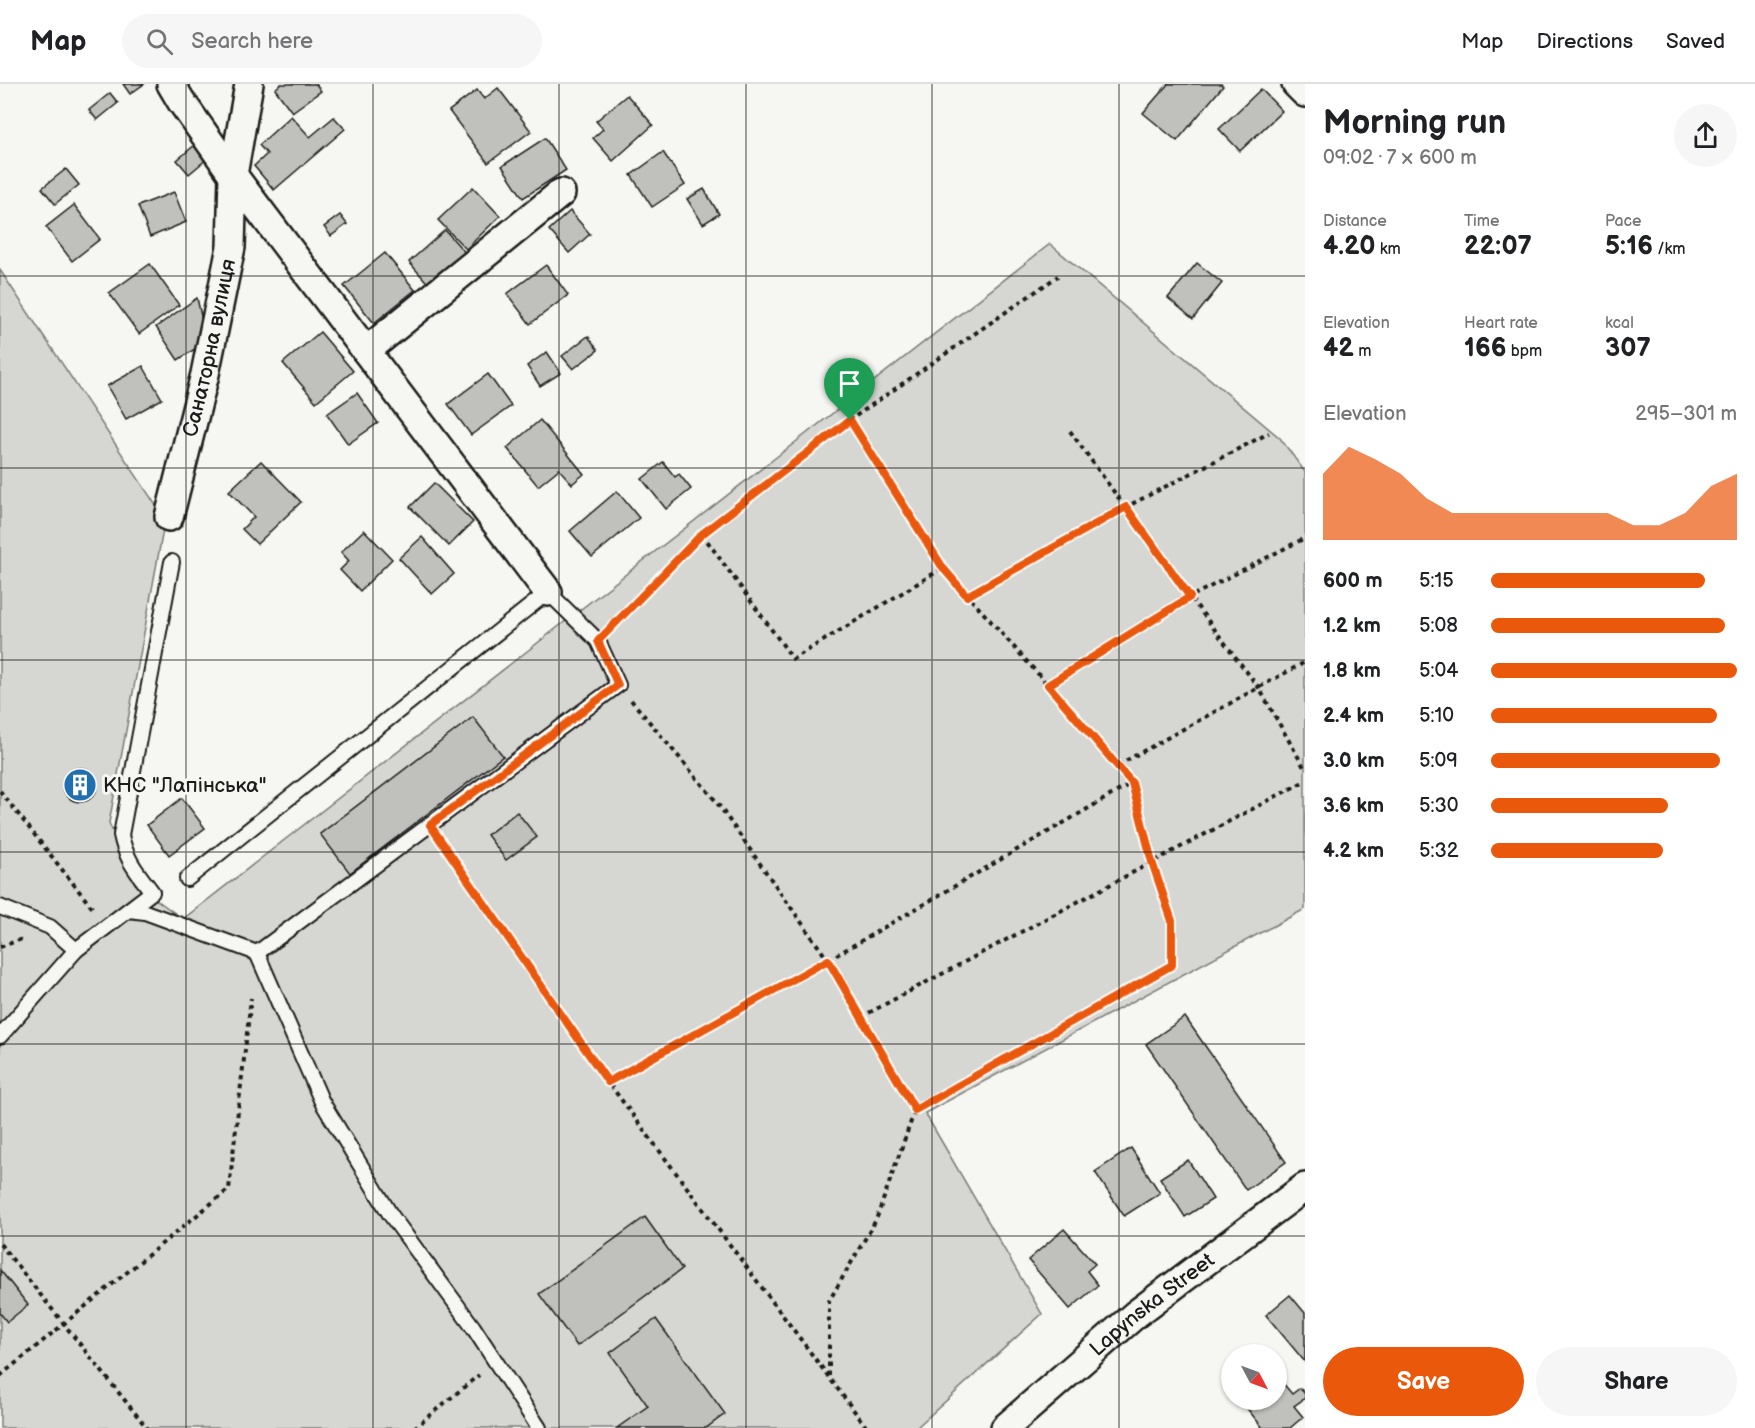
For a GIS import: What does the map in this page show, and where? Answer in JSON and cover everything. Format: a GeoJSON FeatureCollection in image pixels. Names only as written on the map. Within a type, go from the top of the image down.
{"type":"FeatureCollection","features":[{"type":"Feature","properties":{"kind":"street"},"geometry":{"type":"LineString","coordinates":[[171,84],[233,175],[548,592]]}},
{"type":"Feature","properties":{"kind":"street","name":"Санаторна вулиця"},"geometry":{"type":"LineString","coordinates":[[169,517],[205,374],[231,247],[233,175],[249,84]]}},
{"type":"Feature","properties":{"kind":"street"},"geometry":{"type":"LineString","coordinates":[[1296,84],[1305,93]]}},
{"type":"Feature","properties":{"kind":"street"},"geometry":{"type":"LineString","coordinates":[[366,351],[561,193]]}},
{"type":"Feature","properties":{"kind":"street","name":"Lapynska Street"},"geometry":{"type":"LineString","coordinates":[[1005,1428],[1137,1314],[1305,1187]]}},
{"type":"Feature","properties":{"kind":"lane"},"geometry":{"type":"LineString","coordinates":[[0,1036],[76,950],[153,891],[134,869],[125,853],[121,835],[172,562]]}},
{"type":"Feature","properties":{"kind":"lane"},"geometry":{"type":"LineString","coordinates":[[187,879],[548,592],[598,641],[618,685],[257,953]]}},
{"type":"Feature","properties":{"kind":"lane"},"geometry":{"type":"LineString","coordinates":[[0,907],[50,927],[76,950]]}},
{"type":"Feature","properties":{"kind":"lane"},"geometry":{"type":"LineString","coordinates":[[129,910],[145,912],[257,953],[322,1102],[390,1214],[473,1327],[539,1428]]}},
{"type":"Feature","properties":{"kind":"path"},"geometry":{"type":"LineString","coordinates":[[598,641],[702,534],[850,420],[1058,276]]}},
{"type":"Feature","properties":{"kind":"path"},"geometry":{"type":"LineString","coordinates":[[829,1376],[829,1301],[876,1220],[915,1110],[1172,965],[1172,921],[1152,862],[1132,783],[943,568],[850,420]]}},
{"type":"Feature","properties":{"kind":"path"},"geometry":{"type":"LineString","coordinates":[[1070,431],[1190,597],[1259,687],[1305,769]]}},
{"type":"Feature","properties":{"kind":"path"},"geometry":{"type":"LineString","coordinates":[[967,596],[1126,507],[1269,433]]}},
{"type":"Feature","properties":{"kind":"path"},"geometry":{"type":"LineString","coordinates":[[702,534],[793,659],[943,568]]}},
{"type":"Feature","properties":{"kind":"path"},"geometry":{"type":"LineString","coordinates":[[1048,685],[1190,597],[1305,538]]}},
{"type":"Feature","properties":{"kind":"path"},"geometry":{"type":"LineString","coordinates":[[1118,765],[1305,662]]}},
{"type":"Feature","properties":{"kind":"path"},"geometry":{"type":"LineString","coordinates":[[618,685],[715,800],[828,960],[915,1110]]}},
{"type":"Feature","properties":{"kind":"path"},"geometry":{"type":"LineString","coordinates":[[861,1017],[1305,781]]}},
{"type":"Feature","properties":{"kind":"path"},"geometry":{"type":"LineString","coordinates":[[608,1082],[828,960],[1132,783]]}},
{"type":"Feature","properties":{"kind":"path"},"geometry":{"type":"LineString","coordinates":[[0,790],[74,887],[107,926]]}},
{"type":"Feature","properties":{"kind":"path"},"geometry":{"type":"LineString","coordinates":[[430,825],[608,1082],[867,1428]]}},
{"type":"Feature","properties":{"kind":"path"},"geometry":{"type":"LineString","coordinates":[[0,1376],[229,1189],[257,953]]}},
{"type":"Feature","properties":{"kind":"path"},"geometry":{"type":"LineString","coordinates":[[0,1244],[147,1428]]}},
{"type":"Feature","properties":{"kind":"path"},"geometry":{"type":"LineString","coordinates":[[414,1428],[496,1362]]}},
{"type":"Feature","properties":{"kind":"shaded area"},"geometry":{"type":"Polygon","coordinates":[[[1050,244],[1280,438],[1305,472],[1305,909],[925,1113],[1042,1314],[916,1428],[0,1428],[0,270],[165,519],[109,823],[135,884],[183,919],[1050,244]]]}},
{"type":"Feature","properties":{"kind":"building"},"geometry":{"type":"Polygon","coordinates":[[[123,84],[144,84],[130,94],[123,84]]]}},
{"type":"Feature","properties":{"kind":"building"},"geometry":{"type":"Polygon","coordinates":[[[281,84],[316,84],[321,91],[292,112],[275,89],[281,84]]]}},
{"type":"Feature","properties":{"kind":"building"},"geometry":{"type":"Polygon","coordinates":[[[1168,84],[1221,84],[1223,86],[1177,141],[1143,113],[1168,84]]]}},
{"type":"Feature","properties":{"kind":"building"},"geometry":{"type":"Polygon","coordinates":[[[498,88],[531,131],[488,163],[449,111],[477,90],[484,99],[498,88]]]}},
{"type":"Feature","properties":{"kind":"building"},"geometry":{"type":"Polygon","coordinates":[[[1261,89],[1282,111],[1240,151],[1219,129],[1261,89]]]}},
{"type":"Feature","properties":{"kind":"building"},"geometry":{"type":"Polygon","coordinates":[[[110,93],[118,103],[97,120],[89,110],[110,93]]]}},
{"type":"Feature","properties":{"kind":"building"},"geometry":{"type":"Polygon","coordinates":[[[627,95],[653,125],[613,161],[593,138],[603,129],[596,121],[627,95]]]}},
{"type":"Feature","properties":{"kind":"building"},"geometry":{"type":"Polygon","coordinates":[[[291,116],[310,137],[334,117],[345,129],[274,190],[254,166],[267,154],[259,145],[291,116]]]}},
{"type":"Feature","properties":{"kind":"building"},"geometry":{"type":"Polygon","coordinates":[[[545,138],[566,170],[523,198],[502,166],[545,138]]]}},
{"type":"Feature","properties":{"kind":"building"},"geometry":{"type":"Polygon","coordinates":[[[196,144],[208,158],[189,174],[177,160],[196,144]]]}},
{"type":"Feature","properties":{"kind":"building"},"geometry":{"type":"Polygon","coordinates":[[[663,152],[685,185],[652,207],[631,175],[663,152]]]}},
{"type":"Feature","properties":{"kind":"building"},"geometry":{"type":"Polygon","coordinates":[[[66,169],[79,185],[55,204],[42,188],[66,169]]]}},
{"type":"Feature","properties":{"kind":"building"},"geometry":{"type":"Polygon","coordinates":[[[473,187],[500,216],[466,249],[438,220],[473,187]]]}},
{"type":"Feature","properties":{"kind":"building"},"geometry":{"type":"Polygon","coordinates":[[[704,189],[719,214],[703,224],[687,199],[704,189]]]}},
{"type":"Feature","properties":{"kind":"building"},"geometry":{"type":"Polygon","coordinates":[[[174,192],[186,222],[150,237],[138,206],[174,192]]]}},
{"type":"Feature","properties":{"kind":"building"},"geometry":{"type":"Polygon","coordinates":[[[74,205],[100,239],[72,261],[46,227],[74,205]]]}},
{"type":"Feature","properties":{"kind":"building"},"geometry":{"type":"Polygon","coordinates":[[[570,211],[590,234],[569,253],[549,230],[570,211]]]}},
{"type":"Feature","properties":{"kind":"building"},"geometry":{"type":"Polygon","coordinates":[[[340,215],[347,224],[331,236],[324,227],[340,215]]]}},
{"type":"Feature","properties":{"kind":"building"},"geometry":{"type":"Polygon","coordinates":[[[445,230],[468,256],[432,288],[409,262],[445,230]]]}},
{"type":"Feature","properties":{"kind":"building"},"geometry":{"type":"Polygon","coordinates":[[[385,253],[415,290],[374,323],[344,286],[385,253]]]}},
{"type":"Feature","properties":{"kind":"building"},"geometry":{"type":"Polygon","coordinates":[[[1197,263],[1222,283],[1193,319],[1168,298],[1197,263]]]}},
{"type":"Feature","properties":{"kind":"building"},"geometry":{"type":"Polygon","coordinates":[[[150,264],[179,305],[139,334],[109,293],[150,264]]]}},
{"type":"Feature","properties":{"kind":"building"},"geometry":{"type":"Polygon","coordinates":[[[546,265],[568,295],[530,324],[507,294],[546,265]]]}},
{"type":"Feature","properties":{"kind":"building"},"geometry":{"type":"Polygon","coordinates":[[[197,298],[206,338],[198,347],[178,360],[156,327],[197,298]]]}},
{"type":"Feature","properties":{"kind":"building"},"geometry":{"type":"Polygon","coordinates":[[[320,332],[353,371],[316,402],[283,363],[320,332]]]}},
{"type":"Feature","properties":{"kind":"building"},"geometry":{"type":"Polygon","coordinates":[[[588,336],[598,350],[573,369],[562,356],[588,336]]]}},
{"type":"Feature","properties":{"kind":"building"},"geometry":{"type":"Polygon","coordinates":[[[547,352],[561,373],[540,386],[527,366],[547,352]]]}},
{"type":"Feature","properties":{"kind":"building"},"geometry":{"type":"Polygon","coordinates":[[[143,366],[162,399],[126,419],[107,386],[143,366]]]}},
{"type":"Feature","properties":{"kind":"building"},"geometry":{"type":"Polygon","coordinates":[[[488,374],[511,406],[471,435],[448,404],[488,374]]]}},
{"type":"Feature","properties":{"kind":"building"},"geometry":{"type":"Polygon","coordinates":[[[357,393],[378,423],[348,444],[327,414],[357,393]]]}},
{"type":"Feature","properties":{"kind":"building"},"geometry":{"type":"Polygon","coordinates":[[[540,420],[584,474],[572,484],[559,469],[538,486],[507,448],[540,420]]]}},
{"type":"Feature","properties":{"kind":"building"},"geometry":{"type":"Polygon","coordinates":[[[261,461],[301,502],[257,544],[242,529],[254,517],[229,491],[261,461]]]}},
{"type":"Feature","properties":{"kind":"building"},"geometry":{"type":"Polygon","coordinates":[[[663,462],[675,477],[679,474],[691,489],[666,509],[642,479],[663,462]]]}},
{"type":"Feature","properties":{"kind":"building"},"geometry":{"type":"Polygon","coordinates":[[[434,483],[473,522],[449,546],[410,507],[434,483]]]}},
{"type":"Feature","properties":{"kind":"building"},"geometry":{"type":"Polygon","coordinates":[[[617,491],[639,518],[592,557],[570,531],[617,491]]]}},
{"type":"Feature","properties":{"kind":"building"},"geometry":{"type":"Polygon","coordinates":[[[364,530],[392,559],[360,591],[340,570],[349,561],[341,552],[364,530]]]}},
{"type":"Feature","properties":{"kind":"building"},"geometry":{"type":"Polygon","coordinates":[[[422,537],[454,574],[432,594],[399,558],[422,537]]]}},
{"type":"Feature","properties":{"kind":"building"},"geometry":{"type":"Polygon","coordinates":[[[473,717],[503,756],[350,873],[320,834],[473,717]]]}},
{"type":"Feature","properties":{"kind":"building","name":"КНС \"Лапінська\""},"geometry":{"type":"Polygon","coordinates":[[[80,768],[92,773],[97,785],[92,797],[80,802],[68,797],[63,785],[68,773],[80,768]]]}},
{"type":"Feature","properties":{"kind":"building"},"geometry":{"type":"Polygon","coordinates":[[[182,798],[205,828],[169,855],[147,825],[182,798]]]}},
{"type":"Feature","properties":{"kind":"building"},"geometry":{"type":"Polygon","coordinates":[[[517,812],[537,837],[506,860],[487,835],[517,812]]]}},
{"type":"Feature","properties":{"kind":"building"},"geometry":{"type":"Polygon","coordinates":[[[1185,1017],[1286,1162],[1246,1190],[1146,1044],[1185,1017]]]}},
{"type":"Feature","properties":{"kind":"building"},"geometry":{"type":"Polygon","coordinates":[[[1131,1148],[1160,1193],[1124,1216],[1095,1172],[1131,1148]]]}},
{"type":"Feature","properties":{"kind":"building"},"geometry":{"type":"Polygon","coordinates":[[[1188,1160],[1213,1199],[1185,1217],[1160,1178],[1188,1160]]]}},
{"type":"Feature","properties":{"kind":"building"},"geometry":{"type":"Polygon","coordinates":[[[645,1217],[682,1269],[577,1346],[539,1294],[645,1217]]]}},
{"type":"Feature","properties":{"kind":"building"},"geometry":{"type":"Polygon","coordinates":[[[1064,1229],[1095,1264],[1087,1271],[1098,1285],[1070,1309],[1028,1260],[1064,1229]]]}},
{"type":"Feature","properties":{"kind":"building"},"geometry":{"type":"Polygon","coordinates":[[[0,1270],[28,1305],[7,1322],[0,1313],[0,1270]]]}},
{"type":"Feature","properties":{"kind":"building"},"geometry":{"type":"Polygon","coordinates":[[[1290,1295],[1305,1313],[1305,1362],[1266,1315],[1290,1295]]]}},
{"type":"Feature","properties":{"kind":"building"},"geometry":{"type":"Polygon","coordinates":[[[656,1319],[725,1414],[706,1428],[617,1428],[648,1406],[610,1353],[656,1319]]]}},
{"type":"Feature","properties":{"kind":"building"},"geometry":{"type":"Polygon","coordinates":[[[1287,1388],[1292,1394],[1300,1388],[1305,1398],[1294,1406],[1303,1417],[1290,1428],[1263,1428],[1248,1410],[1287,1410],[1287,1388]]]}},
{"type":"Feature","properties":{"kind":"place","name":"КНС \"Лапінська\""},"geometry":{"type":"Point","coordinates":[80,785]}},
{"type":"Feature","properties":{"kind":"route"},"geometry":{"type":"LineString","coordinates":[[850,420],[943,568],[967,596],[1126,507],[1190,597],[1048,685],[1132,783],[1152,862],[1172,921],[1172,965],[915,1110],[828,960],[608,1082],[430,825],[618,685],[598,641],[702,534],[850,420]]}}]}
